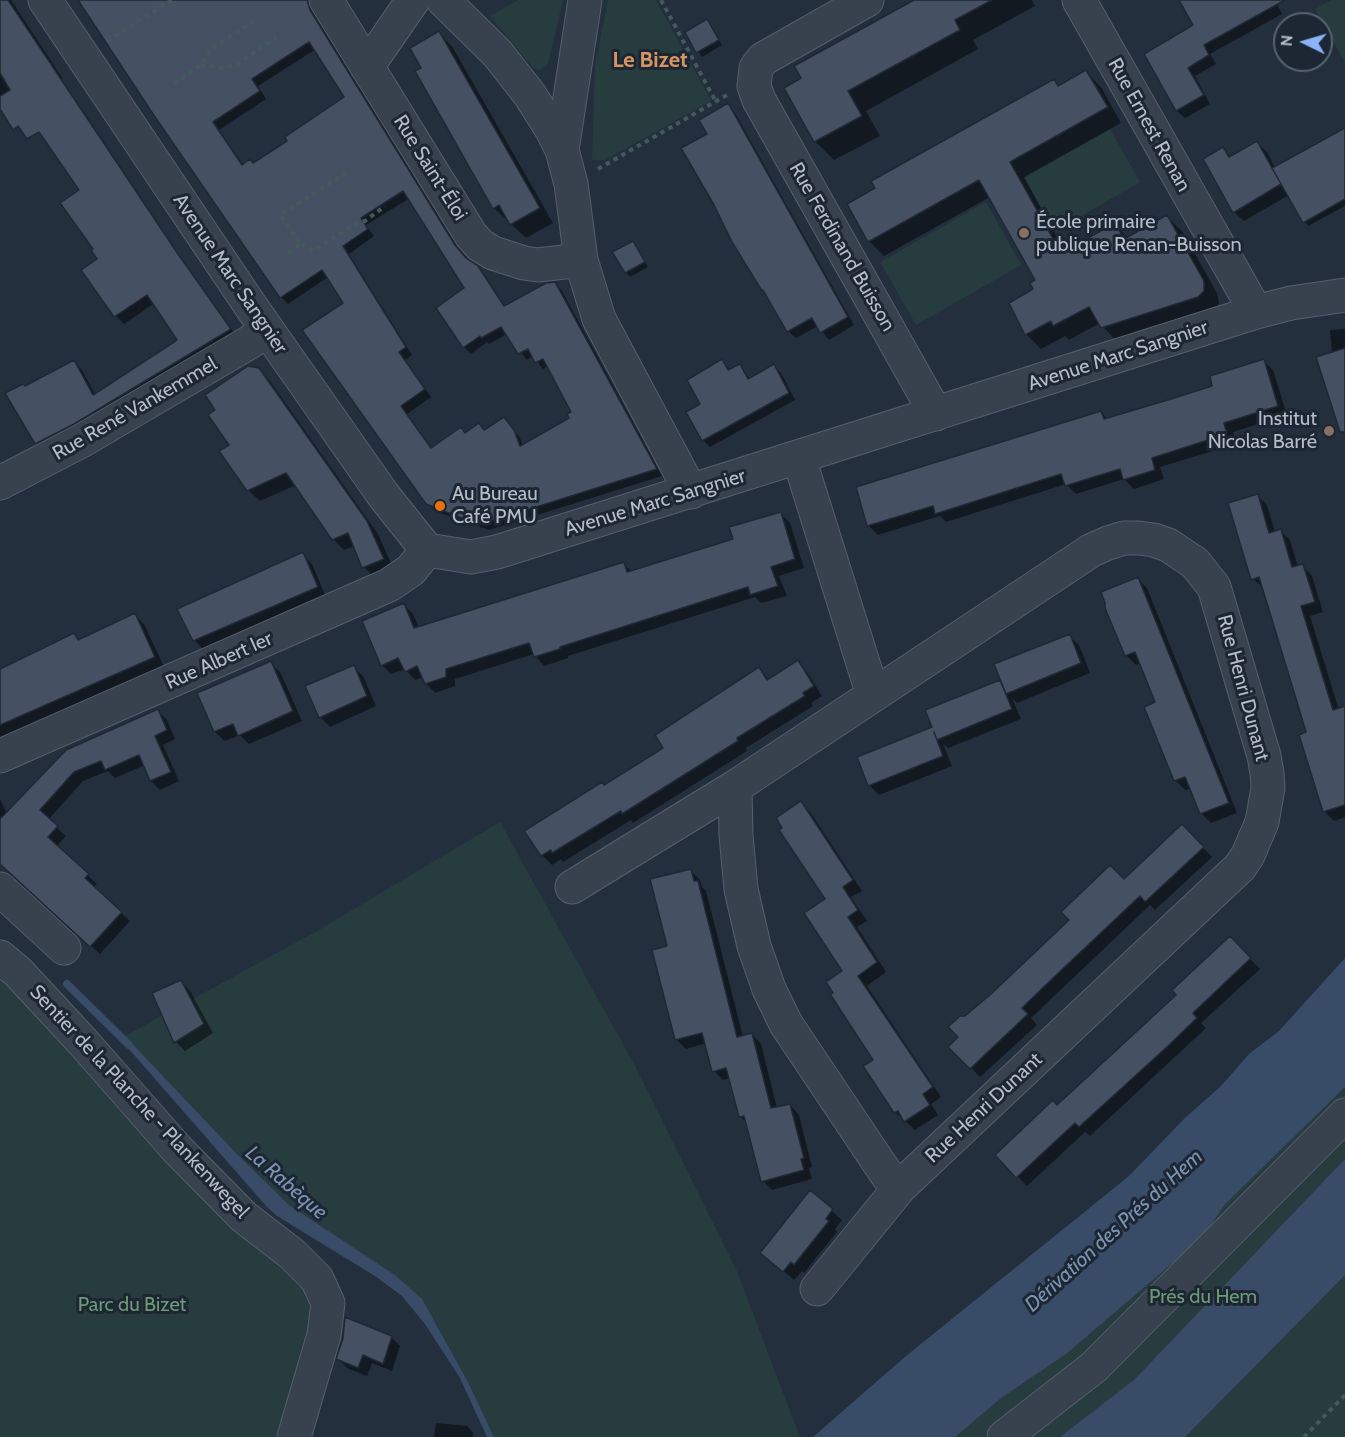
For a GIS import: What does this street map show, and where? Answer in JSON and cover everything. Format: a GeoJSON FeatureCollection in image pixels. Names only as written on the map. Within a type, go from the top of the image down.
{"type":"FeatureCollection","features":[{"type":"Feature","properties":{"kind":"street","name":"Rue Saint-Éloi"},"geometry":{"type":"LineString","coordinates":[[326,0],[471,235],[480,245],[493,253],[524,263],[538,265],[581,260]]}},
{"type":"Feature","properties":{"kind":"street"},"geometry":{"type":"LineString","coordinates":[[367,67],[413,0]]}},
{"type":"Feature","properties":{"kind":"street"},"geometry":{"type":"LineString","coordinates":[[443,0],[478,33],[514,74],[543,113],[562,150],[571,184],[581,260],[599,318],[691,492]]}},
{"type":"Feature","properties":{"kind":"street"},"geometry":{"type":"LineString","coordinates":[[562,150],[585,0]]}},
{"type":"Feature","properties":{"kind":"street"},"geometry":{"type":"LineString","coordinates":[[753,80],[756,68],[763,59],[867,0]]}},
{"type":"Feature","properties":{"kind":"street","name":"Avenue Marc Sangnier"},"geometry":{"type":"LineString","coordinates":[[45,1],[267,330],[384,496],[427,550],[471,556],[497,552],[1256,312],[1291,303],[1345,295]]}},
{"type":"Feature","properties":{"kind":"street","name":"Rue Ernest Renan"},"geometry":{"type":"LineString","coordinates":[[1082,1],[1256,312]]}},
{"type":"Feature","properties":{"kind":"street","name":"Rue Ferdinand Buisson"},"geometry":{"type":"LineString","coordinates":[[753,80],[759,100],[936,414]]}},
{"type":"Feature","properties":{"kind":"street","name":"Rue René Vankemmel"},"geometry":{"type":"LineString","coordinates":[[0,483],[83,440],[267,330]]}},
{"type":"Feature","properties":{"kind":"street"},"geometry":{"type":"LineString","coordinates":[[799,458],[873,695]]}},
{"type":"Feature","properties":{"kind":"street","name":"Rue Henri Dunant"},"geometry":{"type":"LineString","coordinates":[[572,887],[735,787],[1092,550],[1124,538],[1154,540],[1168,545],[1195,563],[1214,587],[1264,756],[1268,788],[1256,840],[1240,867],[900,1187],[817,1288]]}},
{"type":"Feature","properties":{"kind":"street","name":"Rue Albert Ier"},"geometry":{"type":"LineString","coordinates":[[0,756],[389,585],[411,570],[427,550]]}},
{"type":"Feature","properties":{"kind":"street"},"geometry":{"type":"LineString","coordinates":[[735,787],[736,835],[741,889],[754,946],[769,989],[786,1024],[888,1176],[900,1187]]}},
{"type":"Feature","properties":{"kind":"street"},"geometry":{"type":"LineString","coordinates":[[0,889],[64,948]]}},
{"type":"Feature","properties":{"kind":"street","name":"Sentier de la Planche - Plankenwegel"},"geometry":{"type":"LineString","coordinates":[[0,957],[18,972],[83,1042],[177,1149],[244,1217],[292,1254],[316,1279],[328,1303],[324,1335],[294,1437]]}},
{"type":"Feature","properties":{"kind":"street"},"geometry":{"type":"LineString","coordinates":[[1004,1437],[1094,1367],[1345,1115]]}},
{"type":"Feature","properties":{"kind":"path"},"geometry":{"type":"LineString","coordinates":[[82,57],[172,0]]}},
{"type":"Feature","properties":{"kind":"path"},"geometry":{"type":"LineString","coordinates":[[662,0],[716,102]]}},
{"type":"Feature","properties":{"kind":"path"},"geometry":{"type":"LineString","coordinates":[[174,84],[201,65],[211,49],[254,21]]}},
{"type":"Feature","properties":{"kind":"path"},"geometry":{"type":"LineString","coordinates":[[201,65],[224,68],[239,63],[276,38]]}},
{"type":"Feature","properties":{"kind":"path"},"geometry":{"type":"LineString","coordinates":[[571,184],[753,80]]}},
{"type":"Feature","properties":{"kind":"path"},"geometry":{"type":"LineString","coordinates":[[349,171],[280,215],[301,244],[313,251],[353,225],[365,221],[385,206]]}},
{"type":"Feature","properties":{"kind":"path"},"geometry":{"type":"LineString","coordinates":[[288,253],[301,244]]}},
{"type":"Feature","properties":{"kind":"path"},"geometry":{"type":"LineString","coordinates":[[1304,1437],[1345,1395]]}},
{"type":"Feature","properties":{"kind":"green space"},"geometry":{"type":"Polygon","coordinates":[[[518,0],[563,0],[548,64],[540,70],[533,68],[490,16],[518,0]]]}},
{"type":"Feature","properties":{"kind":"green space"},"geometry":{"type":"Polygon","coordinates":[[[608,0],[656,0],[711,101],[605,160],[592,160],[595,65],[608,0]]]}},
{"type":"Feature","properties":{"kind":"green space"},"geometry":{"type":"Polygon","coordinates":[[[1332,0],[1345,0],[1345,62],[1333,41],[1333,12],[1317,12],[1315,9],[1332,0]]]}},
{"type":"Feature","properties":{"kind":"green space"},"geometry":{"type":"Polygon","coordinates":[[[1110,129],[1140,182],[1055,231],[1024,178],[1110,129]]]}},
{"type":"Feature","properties":{"kind":"green space"},"geometry":{"type":"Polygon","coordinates":[[[986,202],[1021,265],[916,325],[880,262],[986,202]]]}},
{"type":"Feature","properties":{"kind":"green space"},"geometry":{"type":"Polygon","coordinates":[[[500,822],[634,1064],[736,1269],[800,1437],[494,1437],[468,1382],[435,1322],[395,1275],[289,1205],[237,1154],[125,1036],[317,931],[500,822]]]}},
{"type":"Feature","properties":{"kind":"green space","name":"Parc du Bizet"},"geometry":{"type":"Polygon","coordinates":[[[0,970],[312,1292],[314,1316],[279,1437],[0,1437],[0,970]]]}},
{"type":"Feature","properties":{"kind":"green space","name":"Prés du Hem"},"geometry":{"type":"Polygon","coordinates":[[[1345,977],[1345,1437],[838,1437],[1186,1126],[1345,977]]]}},
{"type":"Feature","properties":{"kind":"water","name":"Dérivation des Prés du Hem"},"geometry":{"type":"Polygon","coordinates":[[[1345,958],[1345,1087],[1225,1204],[1202,1238],[1066,1354],[1001,1398],[955,1437],[813,1437],[906,1356],[1129,1176],[1185,1118],[1221,1086],[1249,1054],[1279,1031],[1345,958]]]}},
{"type":"Feature","properties":{"kind":"water"},"geometry":{"type":"Polygon","coordinates":[[[125,1036],[237,1154],[289,1205],[395,1275],[422,1299],[468,1382],[494,1437],[487,1437],[460,1378],[425,1324],[402,1296],[375,1276],[277,1216],[267,1207],[121,1040],[125,1036]]]}},
{"type":"Feature","properties":{"kind":"water"},"geometry":{"type":"Polygon","coordinates":[[[1345,1159],[1345,1275],[1185,1437],[1060,1437],[1134,1380],[1345,1159]]]}},
{"type":"Feature","properties":{"kind":"building"},"geometry":{"type":"Polygon","coordinates":[[[0,0],[8,0],[231,329],[74,424],[35,444],[5,393],[23,384],[25,386],[74,360],[93,395],[177,340],[147,295],[114,317],[81,270],[97,259],[91,250],[93,249],[60,203],[79,190],[39,132],[27,139],[18,126],[13,130],[0,109],[0,96],[10,90],[0,73],[0,0]]]}},
{"type":"Feature","properties":{"kind":"building"},"geometry":{"type":"Polygon","coordinates":[[[78,0],[307,0],[310,10],[455,245],[466,258],[478,266],[504,306],[546,283],[555,282],[657,469],[479,525],[426,504],[302,330],[343,303],[322,270],[280,298],[155,117],[78,0]],[[309,42],[252,79],[260,91],[213,122],[242,165],[250,159],[253,163],[287,141],[285,137],[344,97],[309,42]],[[403,191],[361,218],[368,229],[343,246],[406,347],[399,352],[425,389],[401,406],[431,448],[461,427],[465,433],[479,423],[484,430],[504,417],[514,430],[520,446],[569,418],[567,414],[571,412],[543,359],[535,363],[528,349],[518,354],[501,327],[481,338],[480,336],[463,348],[436,308],[464,288],[403,191]]]}},
{"type":"Feature","properties":{"kind":"building"},"geometry":{"type":"Polygon","coordinates":[[[914,0],[992,0],[955,20],[960,30],[848,91],[862,116],[814,142],[784,88],[801,78],[794,66],[914,0]]]}},
{"type":"Feature","properties":{"kind":"building"},"geometry":{"type":"Polygon","coordinates":[[[1179,0],[1285,0],[1204,45],[1209,55],[1188,68],[1204,95],[1176,111],[1144,54],[1193,25],[1179,0]]]}},
{"type":"Feature","properties":{"kind":"building"},"geometry":{"type":"Polygon","coordinates":[[[707,19],[719,40],[696,53],[685,32],[707,19]]]}},
{"type":"Feature","properties":{"kind":"building"},"geometry":{"type":"Polygon","coordinates":[[[439,31],[540,208],[510,225],[499,205],[493,209],[415,71],[421,68],[410,48],[439,31]]]}},
{"type":"Feature","properties":{"kind":"building"},"geometry":{"type":"Polygon","coordinates":[[[1086,70],[1108,107],[1010,162],[1061,253],[1115,223],[1124,239],[1167,215],[1204,281],[1204,291],[1198,297],[1101,328],[1089,307],[1053,326],[1051,321],[1025,335],[1009,303],[1033,289],[1030,283],[1035,280],[979,180],[868,242],[847,204],[875,188],[871,181],[1054,79],[1058,86],[1086,70]]]}},
{"type":"Feature","properties":{"kind":"building"},"geometry":{"type":"Polygon","coordinates":[[[728,103],[848,317],[820,333],[812,318],[787,332],[732,242],[714,205],[681,148],[707,134],[699,120],[728,103]]]}},
{"type":"Feature","properties":{"kind":"building"},"geometry":{"type":"Polygon","coordinates":[[[1345,128],[1345,199],[1303,223],[1272,168],[1345,128]]]}},
{"type":"Feature","properties":{"kind":"building"},"geometry":{"type":"Polygon","coordinates":[[[1257,141],[1281,184],[1233,213],[1203,159],[1223,147],[1229,157],[1257,141]]]}},
{"type":"Feature","properties":{"kind":"building"},"geometry":{"type":"Polygon","coordinates":[[[633,241],[645,262],[625,273],[612,252],[633,241]]]}},
{"type":"Feature","properties":{"kind":"building"},"geometry":{"type":"Polygon","coordinates":[[[1345,348],[1345,432],[1340,432],[1316,357],[1345,348]]]}},
{"type":"Feature","properties":{"kind":"building"},"geometry":{"type":"Polygon","coordinates":[[[722,359],[728,370],[740,364],[748,379],[774,364],[789,393],[702,441],[686,412],[700,404],[687,380],[722,359]]]}},
{"type":"Feature","properties":{"kind":"building"},"geometry":{"type":"Polygon","coordinates":[[[1264,359],[1278,406],[1224,423],[1227,434],[1152,458],[1155,470],[1123,480],[1120,469],[1065,486],[1061,474],[935,514],[933,506],[867,526],[856,487],[1101,411],[1104,419],[1171,399],[1212,386],[1210,376],[1264,359]]]}},
{"type":"Feature","properties":{"kind":"building"},"geometry":{"type":"Polygon","coordinates":[[[248,366],[259,368],[367,521],[384,559],[362,568],[348,533],[332,540],[286,473],[247,491],[219,451],[229,445],[208,415],[215,410],[205,395],[248,366]]]}},
{"type":"Feature","properties":{"kind":"building"},"geometry":{"type":"Polygon","coordinates":[[[1258,494],[1269,533],[1281,529],[1292,567],[1303,564],[1315,602],[1301,606],[1333,710],[1345,706],[1345,805],[1323,812],[1299,735],[1306,732],[1259,577],[1251,580],[1228,503],[1258,494]]]}},
{"type":"Feature","properties":{"kind":"building"},"geometry":{"type":"Polygon","coordinates":[[[781,512],[795,559],[771,567],[778,586],[750,595],[748,587],[534,657],[529,643],[446,669],[446,677],[425,684],[417,666],[405,672],[398,658],[381,666],[362,621],[404,603],[414,628],[624,562],[627,572],[733,539],[729,527],[781,512]]]}},
{"type":"Feature","properties":{"kind":"building"},"geometry":{"type":"Polygon","coordinates":[[[303,552],[318,587],[193,641],[177,609],[303,552]]]}},
{"type":"Feature","properties":{"kind":"building"},"geometry":{"type":"Polygon","coordinates":[[[1138,577],[1229,803],[1200,814],[1185,777],[1174,781],[1144,707],[1155,702],[1135,652],[1125,656],[1105,608],[1101,592],[1138,577]]]}},
{"type":"Feature","properties":{"kind":"building"},"geometry":{"type":"Polygon","coordinates":[[[135,613],[155,657],[0,725],[0,669],[74,633],[78,640],[135,613]]]}},
{"type":"Feature","properties":{"kind":"building"},"geometry":{"type":"Polygon","coordinates":[[[1070,634],[1081,663],[1006,694],[994,664],[1070,634]]]}},
{"type":"Feature","properties":{"kind":"building"},"geometry":{"type":"Polygon","coordinates":[[[798,660],[814,686],[803,693],[805,696],[622,814],[621,811],[552,853],[551,850],[541,856],[524,831],[602,782],[604,785],[663,748],[655,735],[759,667],[767,680],[798,660]]]}},
{"type":"Feature","properties":{"kind":"building"},"geometry":{"type":"Polygon","coordinates":[[[271,661],[293,711],[238,736],[233,724],[214,732],[197,693],[271,661]]]}},
{"type":"Feature","properties":{"kind":"building"},"geometry":{"type":"Polygon","coordinates":[[[354,665],[367,696],[319,718],[305,686],[354,665]]]}},
{"type":"Feature","properties":{"kind":"building"},"geometry":{"type":"Polygon","coordinates":[[[1000,680],[1012,709],[937,740],[943,756],[868,786],[857,757],[932,727],[925,710],[1000,680]]]}},
{"type":"Feature","properties":{"kind":"building"},"geometry":{"type":"Polygon","coordinates":[[[158,709],[167,730],[155,736],[171,772],[150,781],[139,755],[105,770],[101,761],[74,772],[40,810],[58,826],[48,837],[89,874],[85,878],[122,912],[90,947],[0,864],[0,819],[66,750],[158,709]]]}},
{"type":"Feature","properties":{"kind":"building"},"geometry":{"type":"Polygon","coordinates":[[[801,801],[853,880],[843,887],[858,910],[848,917],[877,962],[858,976],[933,1087],[923,1094],[930,1105],[904,1122],[898,1111],[894,1113],[863,1066],[873,1060],[830,994],[833,993],[826,982],[842,971],[804,913],[825,899],[779,830],[782,828],[776,818],[801,801]]]}},
{"type":"Feature","properties":{"kind":"building"},"geometry":{"type":"Polygon","coordinates":[[[1182,824],[1204,847],[1145,902],[1140,896],[1052,979],[1022,1008],[1028,1014],[970,1069],[948,1047],[958,1037],[948,1027],[991,994],[1069,920],[1061,912],[1110,865],[1124,879],[1182,824]]]}},
{"type":"Feature","properties":{"kind":"building"},"geometry":{"type":"Polygon","coordinates":[[[691,869],[694,881],[698,881],[737,1037],[752,1033],[771,1108],[790,1104],[804,1158],[801,1159],[804,1170],[761,1182],[744,1116],[739,1117],[726,1068],[712,1072],[702,1033],[675,1040],[652,950],[667,946],[650,879],[691,869]]]}},
{"type":"Feature","properties":{"kind":"building"},"geometry":{"type":"Polygon","coordinates":[[[1230,936],[1251,958],[1193,1013],[1197,1018],[1168,1046],[1079,1127],[1075,1123],[1016,1178],[995,1155],[1053,1100],[1057,1105],[1176,995],[1172,990],[1230,936]]]}},
{"type":"Feature","properties":{"kind":"building"},"geometry":{"type":"Polygon","coordinates":[[[181,980],[204,1024],[174,1043],[152,993],[181,980]]]}},
{"type":"Feature","properties":{"kind":"building"},"geometry":{"type":"Polygon","coordinates":[[[810,1190],[833,1209],[826,1219],[829,1221],[794,1265],[791,1262],[783,1272],[760,1253],[810,1190]]]}},
{"type":"Feature","properties":{"kind":"building"},"geometry":{"type":"Polygon","coordinates":[[[345,1317],[392,1336],[383,1364],[363,1355],[358,1368],[336,1359],[343,1338],[345,1317]]]}},
{"type":"Feature","properties":{"kind":"waterway","name":"La Rabèque"},"geometry":{"type":"LineString","coordinates":[[67,984],[129,1045]]}},
{"type":"Feature","properties":{"kind":"place","name":"École primaire publique Renan-Buisson"},"geometry":{"type":"Point","coordinates":[1024,233]}},
{"type":"Feature","properties":{"kind":"place","name":"Institut Nicolas Barré"},"geometry":{"type":"Point","coordinates":[1329,431]}},
{"type":"Feature","properties":{"kind":"place","name":"Au Bureau Café PMU"},"geometry":{"type":"Point","coordinates":[440,506]}},
{"type":"Feature","properties":{"kind":"district","name":"Le Bizet"},"geometry":{"type":"Point","coordinates":[650,61]}}]}
